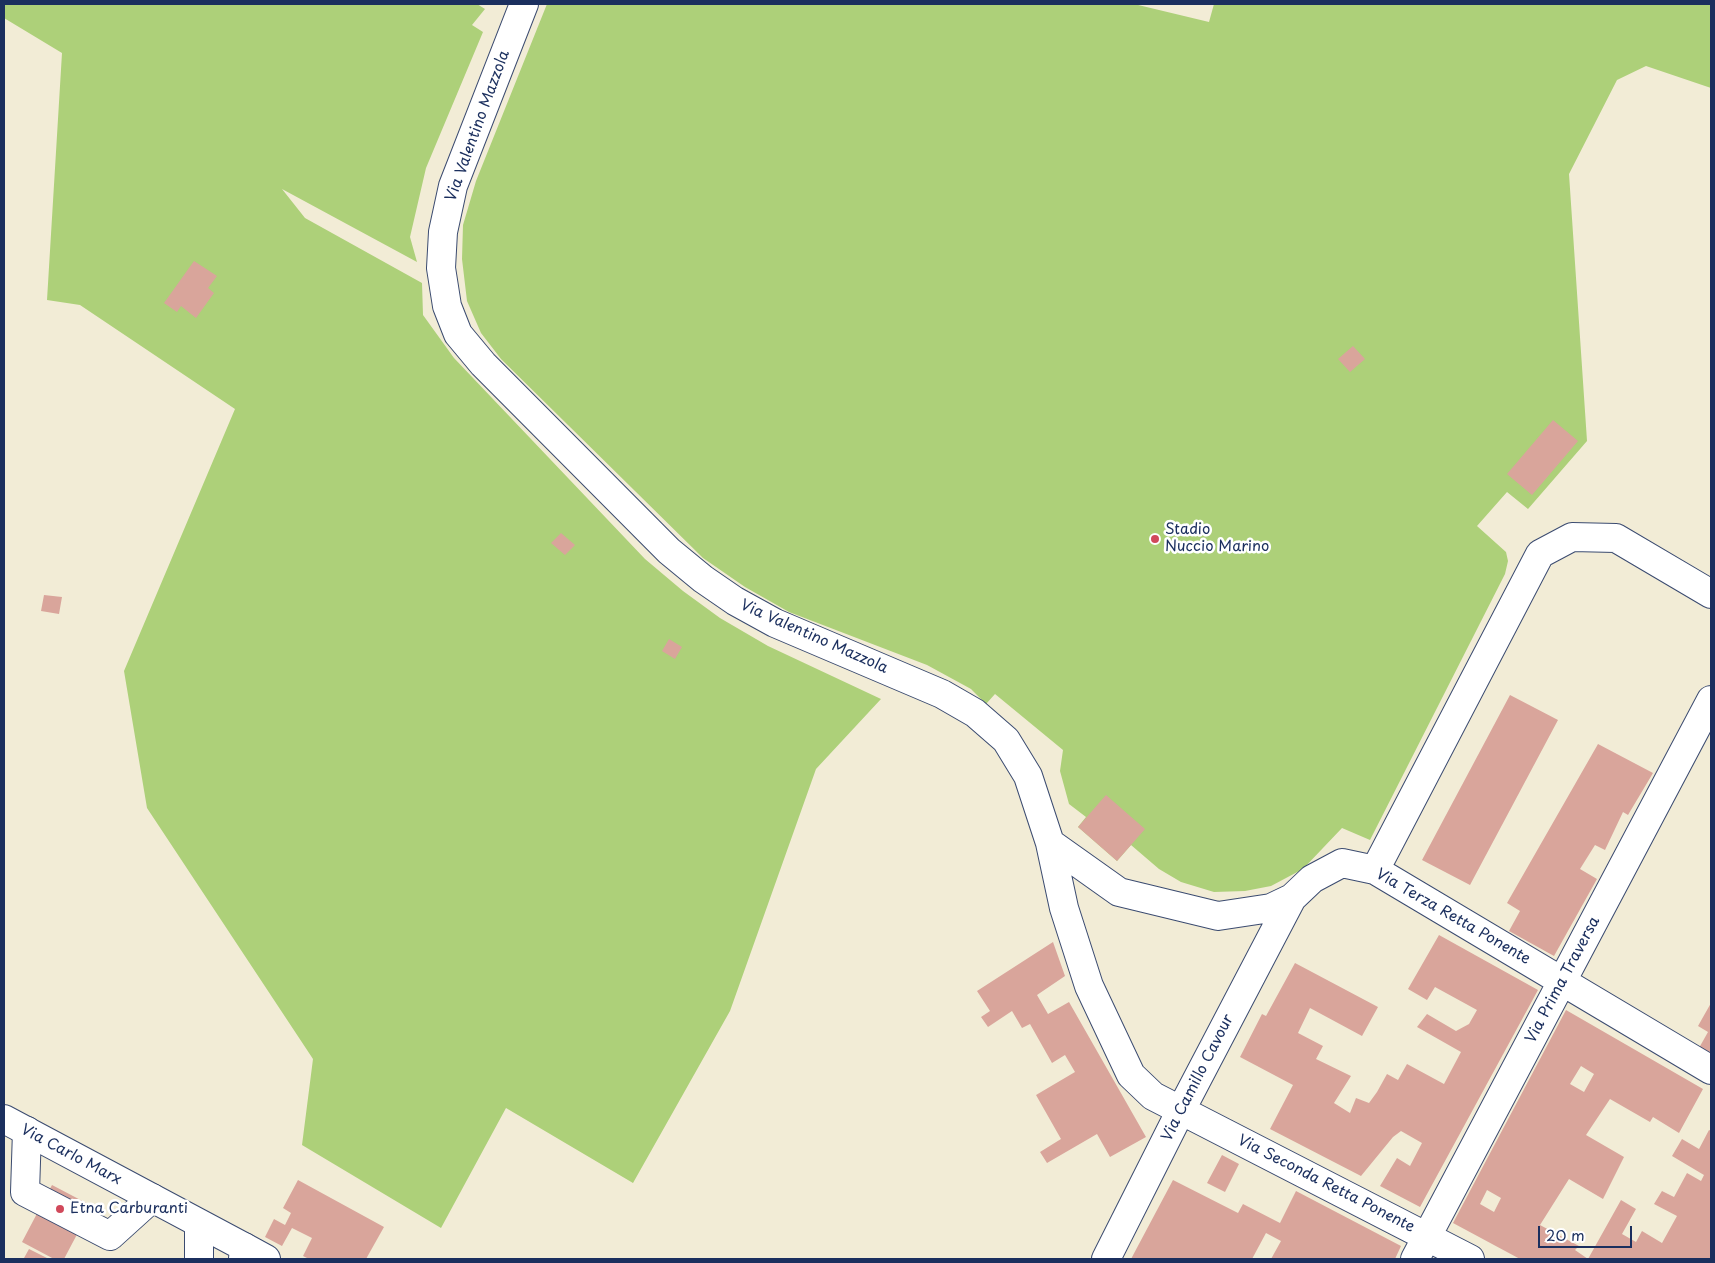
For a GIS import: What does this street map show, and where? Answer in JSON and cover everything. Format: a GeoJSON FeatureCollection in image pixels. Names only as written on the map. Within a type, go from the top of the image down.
{"type":"FeatureCollection","features":[{"type":"Feature","properties":{"kind":"street","name":"Via Valentino Mazzola"},"geometry":{"type":"LineString","coordinates":[[524,4],[453,186],[443,232],[441,268],[447,306],[458,334],[510,392],[669,551],[704,579],[735,601],[775,623],[942,694],[975,713],[1006,740],[1028,776],[1050,843],[1064,908],[1089,986],[1131,1075],[1152,1096],[1181,1110]]}},
{"type":"Feature","properties":{"kind":"street"},"geometry":{"type":"LineString","coordinates":[[1376,870],[1540,554],[1572,537],[1616,538],[1711,594]]}},
{"type":"Feature","properties":{"kind":"street","name":"Via Prima Traversa"},"geometry":{"type":"LineString","coordinates":[[1421,1248],[1711,700]]}},
{"type":"Feature","properties":{"kind":"street","name":"Via Terza Retta Ponente"},"geometry":{"type":"LineString","coordinates":[[1050,843],[1120,892],[1218,916],[1271,908],[1292,898],[1312,879],[1342,863],[1376,870],[1711,1070]]}},
{"type":"Feature","properties":{"kind":"street","name":"Via Camillo Cavour"},"geometry":{"type":"LineString","coordinates":[[1106,1259],[1181,1110],[1292,898]]}},
{"type":"Feature","properties":{"kind":"street","name":"Via Seconda Retta Ponente"},"geometry":{"type":"LineString","coordinates":[[1181,1110],[1421,1248],[1470,1259]]}},
{"type":"Feature","properties":{"kind":"street"},"geometry":{"type":"LineString","coordinates":[[15,1125],[24,1192],[110,1236],[152,1198]]}},
{"type":"Feature","properties":{"kind":"street","name":"Via Carlo Marx"},"geometry":{"type":"LineString","coordinates":[[15,1125],[152,1198],[251,1255]]}},
{"type":"Feature","properties":{"kind":"street"},"geometry":{"type":"LineString","coordinates":[[199,1224],[199,1259]]}},
{"type":"Feature","properties":{"kind":"green space"},"geometry":{"type":"Polygon","coordinates":[[[4,4],[477,4],[485,9],[472,25],[483,32],[426,168],[410,237],[417,262],[282,189],[305,218],[422,283],[423,315],[454,358],[645,559],[683,591],[720,618],[768,646],[881,699],[816,769],[730,1011],[633,1183],[506,1108],[441,1228],[302,1145],[313,1059],[147,808],[124,671],[235,409],[80,305],[47,300],[62,53],[4,18],[4,4]]]}},
{"type":"Feature","properties":{"kind":"green space"},"geometry":{"type":"Polygon","coordinates":[[[547,4],[1134,4],[1209,22],[1214,4],[1711,4],[1711,88],[1646,66],[1617,80],[1569,174],[1587,441],[1528,509],[1507,492],[1477,526],[1506,552],[1508,561],[1505,574],[1370,840],[1342,828],[1303,869],[1271,886],[1245,891],[1214,892],[1181,882],[1159,869],[1131,845],[1117,861],[1078,827],[1086,817],[1069,804],[1060,771],[1063,750],[995,694],[986,704],[971,689],[927,665],[789,612],[745,587],[703,558],[501,359],[481,333],[467,301],[462,259],[463,225],[476,181],[547,4]]]}},
{"type":"Feature","properties":{"kind":"building"},"geometry":{"type":"Polygon","coordinates":[[[194,261],[217,276],[208,288],[214,293],[196,318],[181,306],[177,312],[164,303],[194,261]]]}},
{"type":"Feature","properties":{"kind":"building"},"geometry":{"type":"Polygon","coordinates":[[[1353,346],[1365,359],[1350,372],[1338,359],[1353,346]]]}},
{"type":"Feature","properties":{"kind":"building"},"geometry":{"type":"Polygon","coordinates":[[[1553,420],[1578,441],[1532,495],[1507,474],[1553,420]]]}},
{"type":"Feature","properties":{"kind":"building"},"geometry":{"type":"Polygon","coordinates":[[[561,533],[575,545],[565,555],[551,543],[561,533]]]}},
{"type":"Feature","properties":{"kind":"building"},"geometry":{"type":"Polygon","coordinates":[[[44,595],[62,597],[59,614],[41,611],[44,595]]]}},
{"type":"Feature","properties":{"kind":"building"},"geometry":{"type":"Polygon","coordinates":[[[669,639],[682,647],[675,659],[662,651],[669,639]]]}},
{"type":"Feature","properties":{"kind":"building"},"geometry":{"type":"Polygon","coordinates":[[[1510,695],[1558,720],[1470,885],[1422,860],[1510,695]]]}},
{"type":"Feature","properties":{"kind":"building"},"geometry":{"type":"Polygon","coordinates":[[[1598,744],[1653,773],[1628,815],[1623,812],[1605,850],[1595,845],[1580,869],[1597,879],[1554,956],[1509,931],[1520,911],[1507,903],[1598,744]]]}},
{"type":"Feature","properties":{"kind":"building"},"geometry":{"type":"Polygon","coordinates":[[[1106,795],[1145,829],[1117,861],[1078,827],[1106,795]]]}},
{"type":"Feature","properties":{"kind":"building"},"geometry":{"type":"Polygon","coordinates":[[[1439,935],[1538,990],[1420,1207],[1380,1186],[1397,1158],[1410,1166],[1422,1143],[1401,1131],[1393,1137],[1361,1176],[1270,1129],[1293,1085],[1240,1057],[1262,1014],[1266,1016],[1295,963],[1378,1007],[1362,1036],[1310,1008],[1298,1033],[1323,1046],[1316,1059],[1351,1076],[1334,1103],[1350,1113],[1356,1098],[1369,1103],[1387,1074],[1398,1080],[1407,1064],[1444,1084],[1461,1052],[1417,1027],[1427,1014],[1456,1031],[1469,1024],[1477,1010],[1435,987],[1427,1000],[1408,989],[1439,935]]]}},
{"type":"Feature","properties":{"kind":"building"},"geometry":{"type":"Polygon","coordinates":[[[1053,942],[1065,976],[1037,995],[1048,1014],[1069,1002],[1146,1137],[1110,1157],[1097,1134],[1047,1163],[1040,1152],[1061,1139],[1036,1095],[1075,1072],[1065,1055],[1052,1063],[1030,1024],[1022,1028],[1012,1011],[988,1027],[981,1017],[990,1011],[977,991],[1053,942]]]}},
{"type":"Feature","properties":{"kind":"building"},"geometry":{"type":"Polygon","coordinates":[[[1711,1003],[1711,1055],[1699,1048],[1708,1032],[1698,1026],[1711,1003]]]}},
{"type":"Feature","properties":{"kind":"building"},"geometry":{"type":"Polygon","coordinates":[[[1566,1010],[1703,1089],[1679,1133],[1653,1117],[1650,1122],[1610,1099],[1586,1135],[1624,1157],[1603,1199],[1569,1179],[1540,1225],[1579,1246],[1575,1250],[1588,1259],[1520,1259],[1453,1223],[1566,1010]],[[1581,1066],[1570,1084],[1584,1092],[1594,1074],[1581,1066]],[[1487,1190],[1480,1204],[1494,1212],[1501,1198],[1487,1190]]]}},
{"type":"Feature","properties":{"kind":"building"},"geometry":{"type":"Polygon","coordinates":[[[1709,1130],[1711,1131],[1711,1259],[1588,1259],[1621,1200],[1636,1209],[1622,1234],[1636,1242],[1642,1231],[1662,1243],[1677,1216],[1654,1204],[1662,1191],[1674,1197],[1687,1173],[1701,1181],[1704,1175],[1672,1156],[1682,1139],[1699,1149],[1709,1130]]]}},
{"type":"Feature","properties":{"kind":"building"},"geometry":{"type":"Polygon","coordinates":[[[1222,1155],[1239,1164],[1225,1192],[1207,1183],[1222,1155]]]}},
{"type":"Feature","properties":{"kind":"building"},"geometry":{"type":"Polygon","coordinates":[[[298,1180],[384,1227],[366,1259],[309,1259],[303,1256],[312,1238],[292,1228],[282,1246],[265,1237],[274,1219],[285,1225],[291,1213],[283,1208],[298,1180]]]}},
{"type":"Feature","properties":{"kind":"building"},"geometry":{"type":"Polygon","coordinates":[[[1173,1180],[1238,1213],[1243,1204],[1280,1223],[1296,1191],[1401,1246],[1395,1259],[1271,1259],[1281,1241],[1266,1233],[1252,1259],[1131,1259],[1173,1180]]]}},
{"type":"Feature","properties":{"kind":"building"},"geometry":{"type":"Polygon","coordinates":[[[52,1185],[92,1206],[64,1259],[54,1259],[22,1242],[52,1185]]]}},
{"type":"Feature","properties":{"kind":"building"},"geometry":{"type":"Polygon","coordinates":[[[29,1249],[49,1259],[24,1258],[29,1249]]]}},
{"type":"Feature","properties":{"kind":"place","name":"Stadio Nuccio Marino"},"geometry":{"type":"Point","coordinates":[1155,539]}},
{"type":"Feature","properties":{"kind":"place","name":"Etna Carburanti"},"geometry":{"type":"Point","coordinates":[60,1209]}}]}
